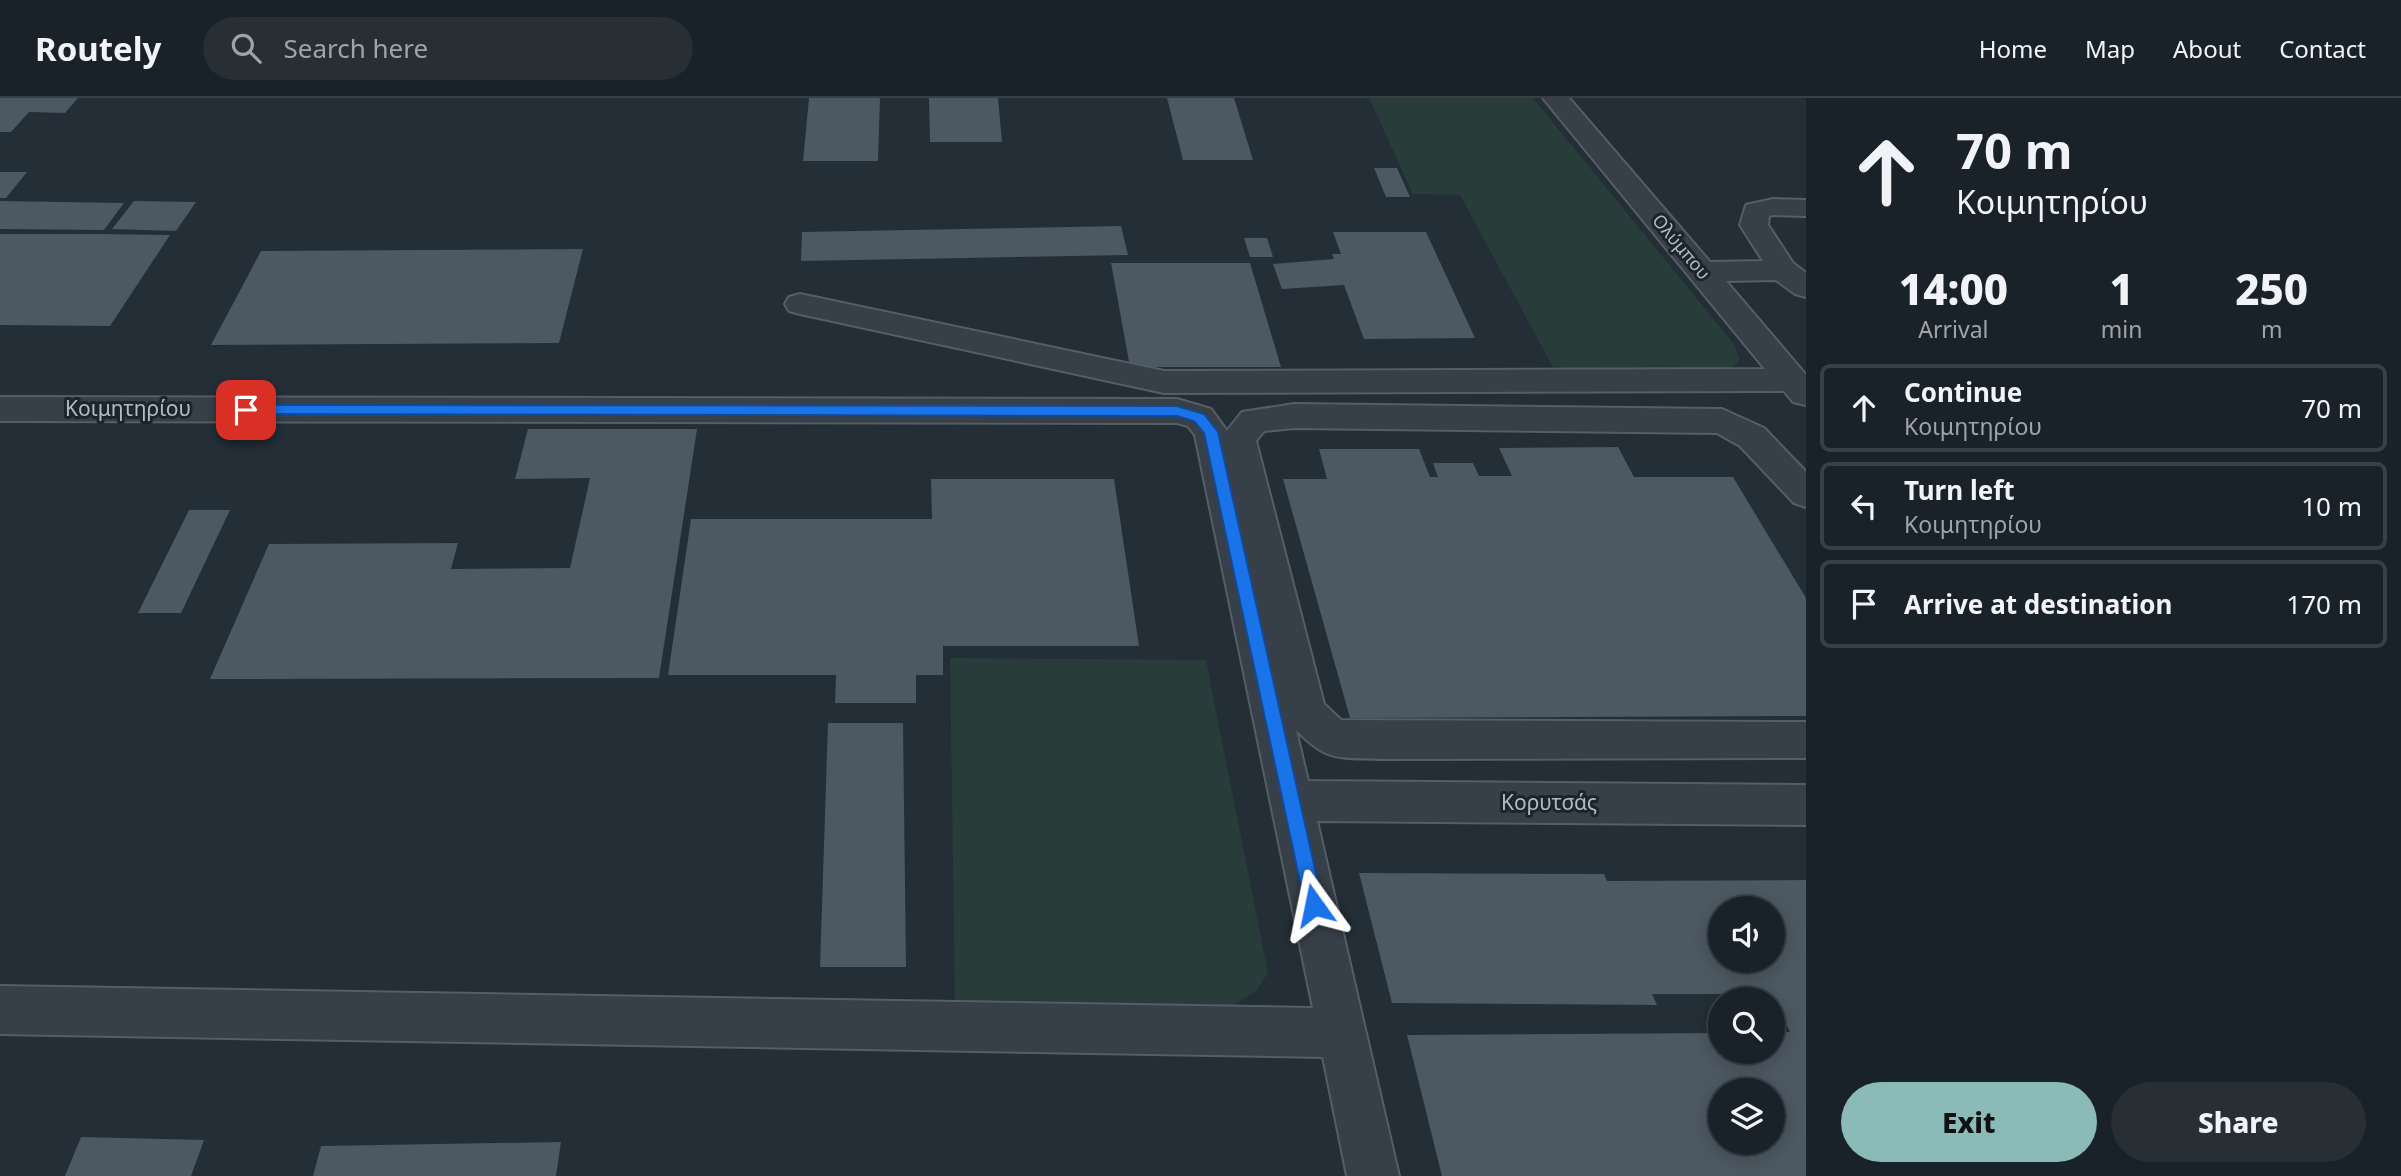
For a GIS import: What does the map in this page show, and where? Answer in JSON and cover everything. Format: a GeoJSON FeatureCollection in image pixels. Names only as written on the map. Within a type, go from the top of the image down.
{"type":"FeatureCollection","features":[{"type":"Feature","properties":{"kind":"street","name":"Ολύμπου"},"geometry":{"type":"LineString","coordinates":[[1556,98],[1799,388]]}},
{"type":"Feature","properties":{"kind":"street"},"geometry":{"type":"LineString","coordinates":[[1795,279],[1754,225],[1756,211],[1773,207],[1806,208]]}},
{"type":"Feature","properties":{"kind":"street"},"geometry":{"type":"LineString","coordinates":[[1702,272],[1795,279]]}},
{"type":"Feature","properties":{"kind":"street"},"geometry":{"type":"LineString","coordinates":[[800,304],[1164,382],[1799,388]]}},
{"type":"Feature","properties":{"kind":"street","name":"Κοιμητηρίου"},"geometry":{"type":"LineString","coordinates":[[0,409],[1177,411],[1199,417],[1207,424],[1220,475],[1291,801]]}},
{"type":"Feature","properties":{"kind":"street"},"geometry":{"type":"LineString","coordinates":[[1806,494],[1752,437],[1722,421],[1294,416],[1254,420],[1239,439],[1306,713],[1331,738],[1382,741],[1806,740]]}},
{"type":"Feature","properties":{"kind":"street"},"geometry":{"type":"LineString","coordinates":[[1291,801],[1373,1176]]}},
{"type":"Feature","properties":{"kind":"street","name":"Κορυτσάς"},"geometry":{"type":"LineString","coordinates":[[1291,801],[1806,805]]}},
{"type":"Feature","properties":{"kind":"street"},"geometry":{"type":"LineString","coordinates":[[0,1010],[1342,1034]]}},
{"type":"Feature","properties":{"kind":"green space"},"geometry":{"type":"Polygon","coordinates":[[[1369,98],[1533,98],[1734,344],[1740,359],[1733,368],[1713,371],[1555,371],[1460,195],[1413,194],[1369,98]]]}},
{"type":"Feature","properties":{"kind":"green space"},"geometry":{"type":"Polygon","coordinates":[[[950,658],[1206,660],[1268,973],[1256,991],[1226,1010],[955,1003],[950,658]]]}},
{"type":"Feature","properties":{"kind":"building"},"geometry":{"type":"Polygon","coordinates":[[[0,98],[78,98],[65,113],[29,112],[11,132],[0,132],[0,98]]]}},
{"type":"Feature","properties":{"kind":"building"},"geometry":{"type":"Polygon","coordinates":[[[809,98],[880,98],[878,161],[803,161],[809,98]]]}},
{"type":"Feature","properties":{"kind":"building"},"geometry":{"type":"Polygon","coordinates":[[[929,98],[998,98],[1002,142],[930,142],[929,98]]]}},
{"type":"Feature","properties":{"kind":"building"},"geometry":{"type":"Polygon","coordinates":[[[1167,98],[1234,98],[1253,160],[1183,160],[1167,98]]]}},
{"type":"Feature","properties":{"kind":"building"},"geometry":{"type":"Polygon","coordinates":[[[1374,168],[1397,168],[1410,197],[1386,197],[1374,168]]]}},
{"type":"Feature","properties":{"kind":"building"},"geometry":{"type":"Polygon","coordinates":[[[0,172],[27,172],[6,198],[0,198],[0,172]]]}},
{"type":"Feature","properties":{"kind":"building"},"geometry":{"type":"Polygon","coordinates":[[[0,201],[124,203],[104,230],[0,229],[0,201]]]}},
{"type":"Feature","properties":{"kind":"building"},"geometry":{"type":"Polygon","coordinates":[[[134,201],[196,202],[176,231],[112,229],[134,201]]]}},
{"type":"Feature","properties":{"kind":"building"},"geometry":{"type":"Polygon","coordinates":[[[1121,226],[1128,255],[801,261],[802,232],[1121,226]]]}},
{"type":"Feature","properties":{"kind":"building"},"geometry":{"type":"Polygon","coordinates":[[[1333,232],[1426,232],[1475,338],[1364,339],[1344,285],[1282,289],[1273,264],[1334,259],[1332,254],[1341,254],[1333,232]]]}},
{"type":"Feature","properties":{"kind":"building"},"geometry":{"type":"Polygon","coordinates":[[[0,234],[170,235],[110,326],[0,325],[0,234]]]}},
{"type":"Feature","properties":{"kind":"building"},"geometry":{"type":"Polygon","coordinates":[[[1244,238],[1267,238],[1273,257],[1250,257],[1244,238]]]}},
{"type":"Feature","properties":{"kind":"building"},"geometry":{"type":"Polygon","coordinates":[[[583,249],[559,343],[211,345],[261,251],[583,249]]]}},
{"type":"Feature","properties":{"kind":"building"},"geometry":{"type":"Polygon","coordinates":[[[1111,263],[1250,263],[1281,367],[1130,367],[1111,263]]]}},
{"type":"Feature","properties":{"kind":"building"},"geometry":{"type":"Polygon","coordinates":[[[528,429],[697,429],[659,678],[210,679],[269,544],[458,543],[451,569],[570,568],[590,478],[515,479],[528,429]]]}},
{"type":"Feature","properties":{"kind":"building"},"geometry":{"type":"Polygon","coordinates":[[[1618,447],[1634,477],[1733,477],[1806,598],[1806,716],[1350,718],[1283,479],[1327,479],[1319,449],[1419,449],[1430,477],[1438,477],[1433,463],[1473,463],[1479,476],[1512,476],[1499,448],[1618,447]]]}},
{"type":"Feature","properties":{"kind":"building"},"geometry":{"type":"Polygon","coordinates":[[[931,479],[1114,479],[1139,646],[943,646],[943,675],[916,675],[916,703],[835,703],[836,675],[668,675],[691,519],[932,519],[931,479]]]}},
{"type":"Feature","properties":{"kind":"building"},"geometry":{"type":"Polygon","coordinates":[[[189,510],[230,510],[181,613],[138,613],[189,510]]]}},
{"type":"Feature","properties":{"kind":"building"},"geometry":{"type":"Polygon","coordinates":[[[828,723],[903,723],[906,967],[820,967],[828,723]]]}},
{"type":"Feature","properties":{"kind":"building"},"geometry":{"type":"Polygon","coordinates":[[[1359,873],[1604,874],[1607,881],[1806,880],[1806,1176],[1442,1176],[1407,1035],[1708,1033],[1708,1064],[1785,1064],[1785,1032],[1790,1032],[1785,1022],[1785,987],[1708,987],[1708,994],[1652,994],[1657,1005],[1392,1003],[1359,873]]]}},
{"type":"Feature","properties":{"kind":"building"},"geometry":{"type":"Polygon","coordinates":[[[81,1137],[204,1140],[191,1176],[65,1176],[81,1137]]]}},
{"type":"Feature","properties":{"kind":"building"},"geometry":{"type":"Polygon","coordinates":[[[561,1142],[556,1176],[313,1176],[321,1146],[561,1142]]]}},
{"type":"Feature","properties":{"kind":"route"},"geometry":{"type":"LineString","coordinates":[[246,410],[1177,411],[1199,417],[1211,432],[1314,905]]}}]}
